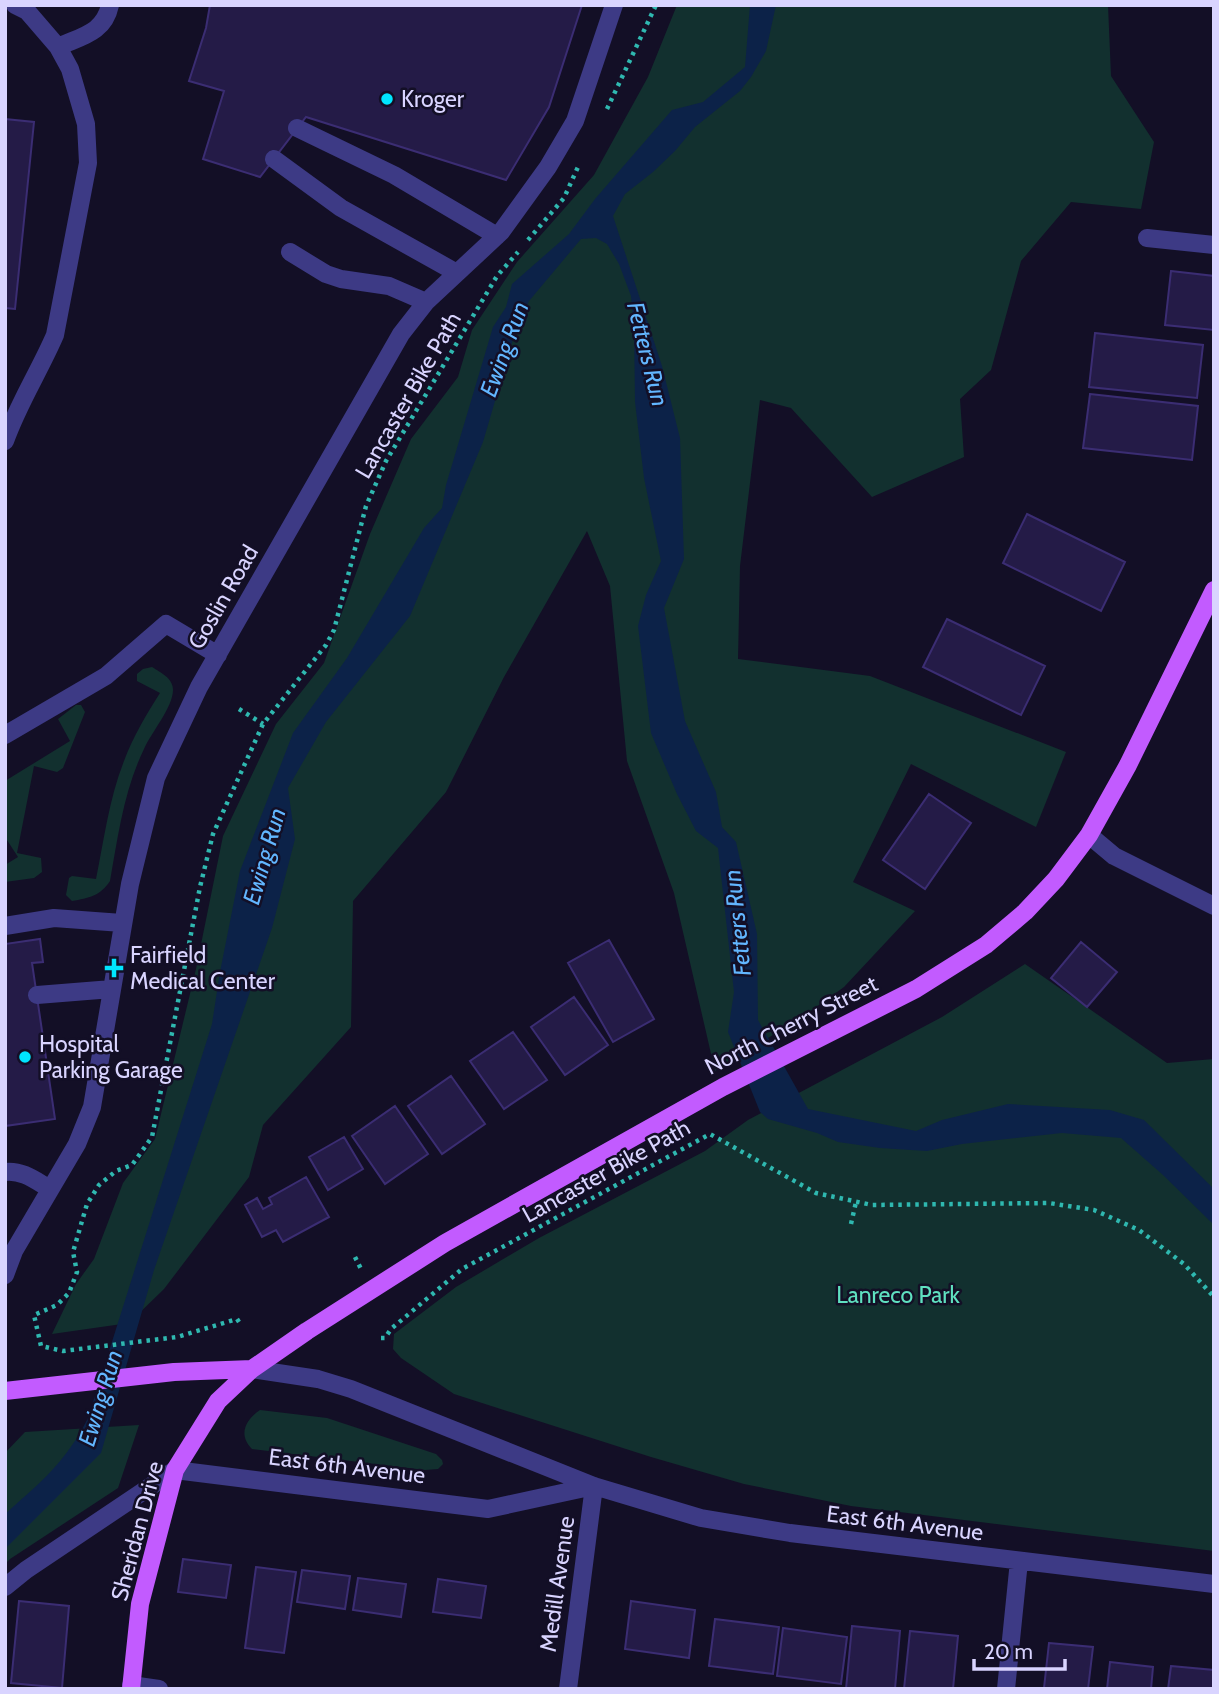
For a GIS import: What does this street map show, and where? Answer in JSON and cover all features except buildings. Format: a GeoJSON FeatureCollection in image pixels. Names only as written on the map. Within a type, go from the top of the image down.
{"type":"FeatureCollection","features":[{"type":"Feature","properties":{"kind":"main road","name":"North Cherry Street"},"geometry":{"type":"LineString","coordinates":[[253,1369],[357,1297],[445,1243],[723,1087],[916,989],[986,945],[1025,912],[1056,879],[1089,835],[1128,765],[1214,590]]}},
{"type":"Feature","properties":{"kind":"main road"},"geometry":{"type":"LineString","coordinates":[[6,1391],[174,1372],[253,1369]]}},
{"type":"Feature","properties":{"kind":"main road","name":"Sheridan Drive"},"geometry":{"type":"LineString","coordinates":[[131,1687],[140,1604],[175,1470],[218,1401],[253,1369]]}},
{"type":"Feature","properties":{"kind":"street"},"geometry":{"type":"LineString","coordinates":[[58,47],[99,29],[107,19],[110,5]]}},
{"type":"Feature","properties":{"kind":"street","name":"Goslin Road"},"geometry":{"type":"LineString","coordinates":[[5,1275],[14,1251],[77,1144],[92,1107],[122,923],[156,778],[200,687],[401,334],[426,302],[510,222],[548,167],[575,121],[614,5]]}},
{"type":"Feature","properties":{"kind":"street"},"geometry":{"type":"LineString","coordinates":[[5,441],[17,407],[55,335],[88,163],[86,124],[70,69],[58,47],[24,7]]}},
{"type":"Feature","properties":{"kind":"street"},"geometry":{"type":"LineString","coordinates":[[297,128],[394,175],[497,236]]}},
{"type":"Feature","properties":{"kind":"street"},"geometry":{"type":"LineString","coordinates":[[274,159],[341,208],[457,273]]}},
{"type":"Feature","properties":{"kind":"street"},"geometry":{"type":"LineString","coordinates":[[1147,238],[1214,245]]}},
{"type":"Feature","properties":{"kind":"street"},"geometry":{"type":"LineString","coordinates":[[289,252],[326,274],[341,279],[389,286],[426,302]]}},
{"type":"Feature","properties":{"kind":"street"},"geometry":{"type":"LineString","coordinates":[[5,735],[106,676],[166,624],[218,656]]}},
{"type":"Feature","properties":{"kind":"street"},"geometry":{"type":"LineString","coordinates":[[1089,835],[1114,856],[1214,905]]}},
{"type":"Feature","properties":{"kind":"street"},"geometry":{"type":"LineString","coordinates":[[5,926],[54,918],[122,923]]}},
{"type":"Feature","properties":{"kind":"street"},"geometry":{"type":"LineString","coordinates":[[37,995],[113,989]]}},
{"type":"Feature","properties":{"kind":"street"},"geometry":{"type":"LineString","coordinates":[[5,1172],[24,1174],[50,1189]]}},
{"type":"Feature","properties":{"kind":"street","name":"East 6th Avenue"},"geometry":{"type":"LineString","coordinates":[[253,1369],[318,1379],[351,1389],[594,1486],[701,1518],[790,1533],[1214,1584]]}},
{"type":"Feature","properties":{"kind":"street"},"geometry":{"type":"LineString","coordinates":[[5,1384],[6,1391]]}},
{"type":"Feature","properties":{"kind":"street"},"geometry":{"type":"LineString","coordinates":[[5,1587],[175,1470]]}},
{"type":"Feature","properties":{"kind":"street","name":"East 6th Avenue"},"geometry":{"type":"LineString","coordinates":[[175,1470],[488,1508],[594,1486]]}},
{"type":"Feature","properties":{"kind":"street","name":"Medill Avenue"},"geometry":{"type":"LineString","coordinates":[[568,1689],[594,1486]]}},
{"type":"Feature","properties":{"kind":"street"},"geometry":{"type":"LineString","coordinates":[[1006,1689],[1019,1561]]}},
{"type":"Feature","properties":{"kind":"street"},"geometry":{"type":"LineString","coordinates":[[131,1687],[159,1689]]}},
{"type":"Feature","properties":{"kind":"path"},"geometry":{"type":"LineString","coordinates":[[602,119],[656,5]]}},
{"type":"Feature","properties":{"kind":"path","name":"Lancaster Bike Path"},"geometry":{"type":"LineString","coordinates":[[239,1322],[237,1319],[177,1337],[63,1351],[41,1346],[34,1315],[57,1305],[69,1293],[77,1272],[73,1252],[87,1204],[99,1185],[116,1171],[132,1165],[152,1137],[200,887],[213,834],[263,724],[326,645],[334,630],[366,506],[386,461],[497,276],[564,198],[580,164]]}},
{"type":"Feature","properties":{"kind":"path"},"geometry":{"type":"LineString","coordinates":[[239,709],[263,724]]}},
{"type":"Feature","properties":{"kind":"path","name":"Lancaster Bike Path"},"geometry":{"type":"LineString","coordinates":[[380,1338],[385,1338],[391,1329],[462,1269],[710,1134],[816,1193],[856,1202],[873,1205],[1049,1203],[1094,1210],[1139,1230],[1184,1264],[1214,1297]]}},
{"type":"Feature","properties":{"kind":"path"},"geometry":{"type":"LineString","coordinates":[[851,1224],[856,1202]]}},
{"type":"Feature","properties":{"kind":"green space"},"geometry":{"type":"Polygon","coordinates":[[[677,5],[1108,5],[1111,76],[1154,142],[1141,209],[1071,202],[1021,261],[991,370],[960,399],[964,457],[872,497],[791,408],[760,400],[740,566],[738,659],[870,676],[1066,752],[1036,827],[911,764],[853,882],[915,911],[844,987],[802,1017],[715,1071],[674,893],[627,761],[610,586],[587,531],[504,677],[446,792],[353,901],[351,1027],[263,1125],[249,1177],[164,1289],[129,1323],[52,1334],[76,1284],[94,1259],[123,1183],[155,1139],[196,969],[223,836],[276,724],[324,663],[370,534],[411,439],[458,377],[472,330],[517,262],[594,175],[648,77],[677,5]]]}},
{"type":"Feature","properties":{"kind":"green space"},"geometry":{"type":"Polygon","coordinates":[[[152,667],[171,682],[172,697],[144,749],[131,781],[110,881],[94,896],[72,901],[66,895],[69,878],[72,876],[96,879],[119,775],[136,735],[160,693],[137,681],[137,674],[152,667]]]}},
{"type":"Feature","properties":{"kind":"green space"},"geometry":{"type":"Polygon","coordinates":[[[76,705],[81,705],[85,712],[63,768],[57,772],[34,766],[17,853],[41,858],[42,872],[34,878],[5,882],[5,865],[18,857],[5,837],[5,781],[70,741],[58,719],[76,705]]]}},
{"type":"Feature","properties":{"kind":"green space","name":"Lanreco Park"},"geometry":{"type":"Polygon","coordinates":[[[1025,964],[1167,1063],[1214,1059],[1214,1551],[851,1506],[744,1484],[454,1394],[401,1358],[393,1349],[394,1334],[456,1287],[539,1238],[705,1151],[748,1120],[942,1017],[1025,964]]]}},
{"type":"Feature","properties":{"kind":"green space"},"geometry":{"type":"Polygon","coordinates":[[[260,1410],[327,1418],[436,1454],[443,1464],[438,1469],[425,1470],[252,1449],[245,1438],[245,1428],[250,1418],[260,1410]]]}},
{"type":"Feature","properties":{"kind":"green space"},"geometry":{"type":"Polygon","coordinates":[[[139,1425],[118,1488],[5,1564],[5,1453],[25,1432],[139,1425]]]}},
{"type":"Feature","properties":{"kind":"water"},"geometry":{"type":"Polygon","coordinates":[[[750,5],[776,5],[766,51],[751,77],[740,91],[695,127],[653,172],[625,194],[613,216],[662,366],[680,438],[684,559],[664,608],[685,721],[716,792],[722,827],[736,842],[757,934],[758,1020],[808,1109],[916,1131],[942,1120],[1008,1104],[1110,1110],[1144,1120],[1214,1189],[1214,1225],[1121,1138],[1062,1133],[962,1144],[927,1151],[880,1148],[838,1142],[768,1119],[760,1112],[728,1032],[734,992],[718,848],[696,831],[651,733],[638,626],[646,595],[661,561],[644,478],[635,402],[631,296],[619,264],[607,244],[596,238],[581,239],[529,301],[516,329],[483,442],[410,616],[326,722],[288,788],[295,839],[272,928],[154,1270],[101,1453],[5,1549],[5,1514],[62,1459],[88,1418],[212,1024],[240,871],[293,733],[347,658],[424,528],[442,508],[446,485],[493,327],[506,307],[512,284],[569,234],[595,199],[672,110],[703,102],[745,67],[750,5]]]}},
{"type":"Feature","properties":{"kind":"place","name":"Kroger"},"geometry":{"type":"Point","coordinates":[387,99]}},
{"type":"Feature","properties":{"kind":"place","name":"Fairfield Medical Center"},"geometry":{"type":"Point","coordinates":[114,968]}},
{"type":"Feature","properties":{"kind":"place","name":"Hospital Parking Garage"},"geometry":{"type":"Point","coordinates":[25,1057]}},
{"type":"Feature","properties":{"kind":"water label","name":"Ewing Run"},"geometry":{"type":"Point","coordinates":[504,349]}},
{"type":"Feature","properties":{"kind":"water label","name":"Fetters Run"},"geometry":{"type":"Point","coordinates":[648,354]}},
{"type":"Feature","properties":{"kind":"water label","name":"Ewing Run"},"geometry":{"type":"Point","coordinates":[264,856]}},
{"type":"Feature","properties":{"kind":"water label","name":"Fetters Run"},"geometry":{"type":"Point","coordinates":[737,923]}},
{"type":"Feature","properties":{"kind":"water label","name":"Ewing Run"},"geometry":{"type":"Point","coordinates":[100,1398]}}]}
